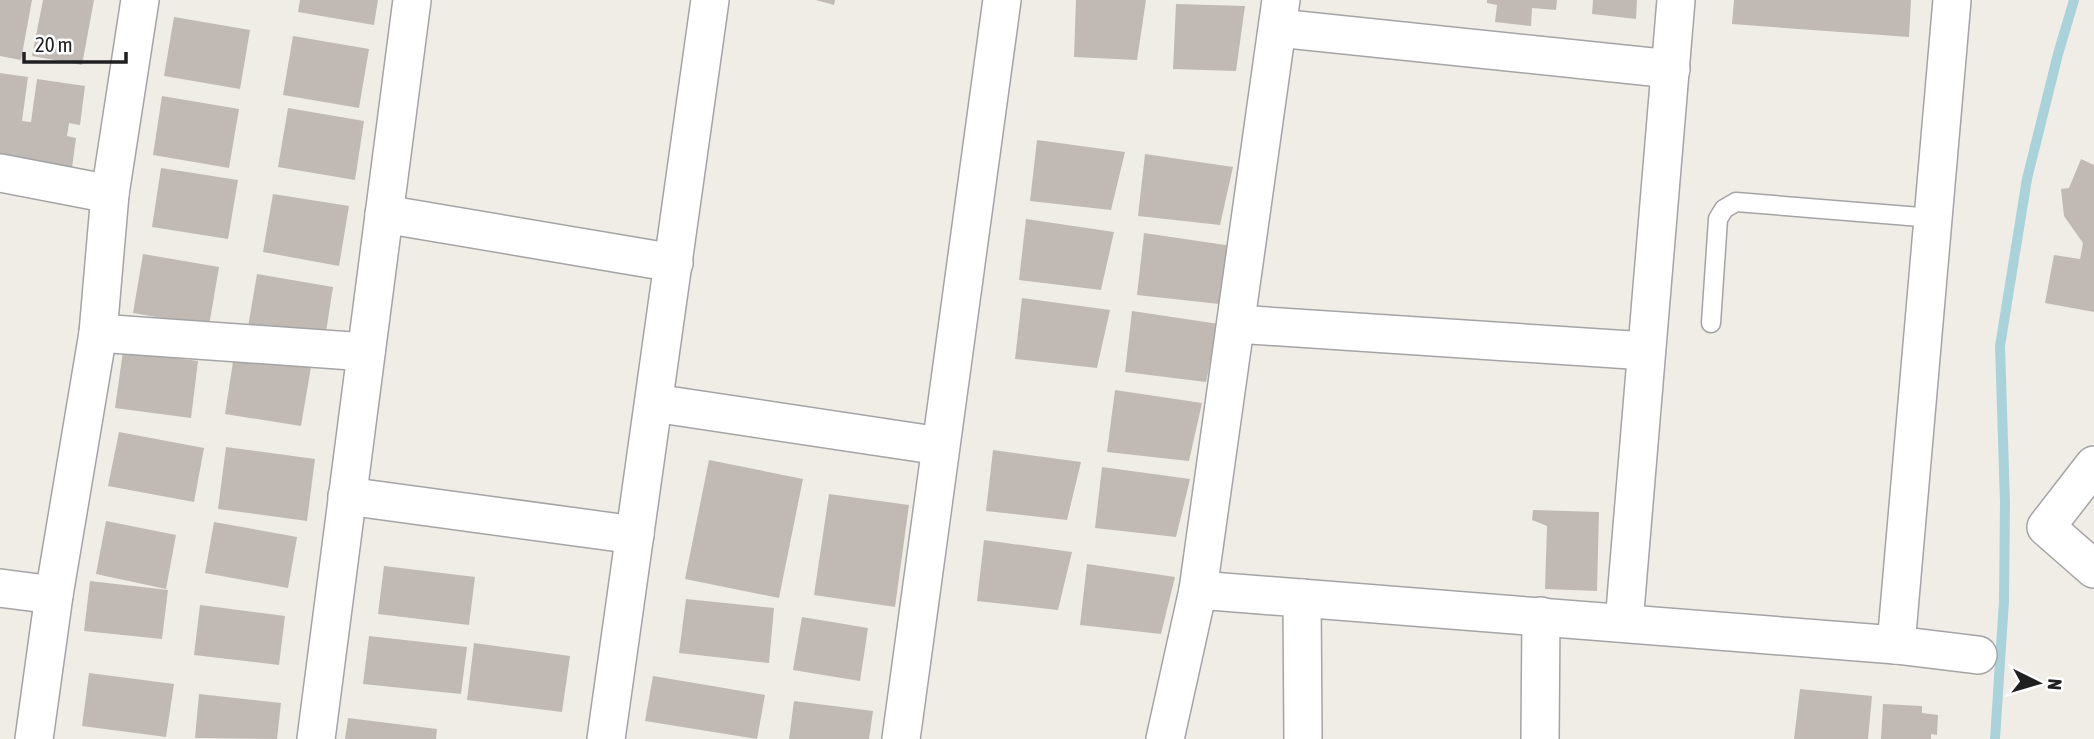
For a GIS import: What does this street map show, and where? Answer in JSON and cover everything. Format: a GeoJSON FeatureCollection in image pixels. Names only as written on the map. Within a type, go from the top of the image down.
{"type":"FeatureCollection","features":[{"type":"Feature","properties":{"kind":"street"},"geometry":{"type":"LineString","coordinates":[[34,739],[54,595],[98,333],[110,194],[140,0]]}},
{"type":"Feature","properties":{"kind":"street"},"geometry":{"type":"LineString","coordinates":[[316,739],[412,0]]}},
{"type":"Feature","properties":{"kind":"street"},"geometry":{"type":"LineString","coordinates":[[606,739],[710,0]]}},
{"type":"Feature","properties":{"kind":"street"},"geometry":{"type":"LineString","coordinates":[[901,739],[1002,0]]}},
{"type":"Feature","properties":{"kind":"street"},"geometry":{"type":"LineString","coordinates":[[1624,623],[1676,0]]}},
{"type":"Feature","properties":{"kind":"street"},"geometry":{"type":"LineString","coordinates":[[1896,645],[1952,0]]}},
{"type":"Feature","properties":{"kind":"street"},"geometry":{"type":"LineString","coordinates":[[1165,739],[1198,590],[1280,14],[1671,69]]}},
{"type":"Feature","properties":{"kind":"street"},"geometry":{"type":"LineString","coordinates":[[0,173],[110,194]]}},
{"type":"Feature","properties":{"kind":"street"},"geometry":{"type":"LineString","coordinates":[[384,214],[674,262]]}},
{"type":"Feature","properties":{"kind":"street"},"geometry":{"type":"LineString","coordinates":[[1236,324],[1646,351]]}},
{"type":"Feature","properties":{"kind":"street"},"geometry":{"type":"LineString","coordinates":[[98,333],[366,352]]}},
{"type":"Feature","properties":{"kind":"street"},"geometry":{"type":"LineString","coordinates":[[654,403],[940,446]]}},
{"type":"Feature","properties":{"kind":"street"},"geometry":{"type":"LineString","coordinates":[[2094,465],[2046,527],[2094,569]]}},
{"type":"Feature","properties":{"kind":"street"},"geometry":{"type":"LineString","coordinates":[[347,496],[635,536]]}},
{"type":"Feature","properties":{"kind":"street"},"geometry":{"type":"LineString","coordinates":[[0,588],[54,595]]}},
{"type":"Feature","properties":{"kind":"street"},"geometry":{"type":"LineString","coordinates":[[1198,590],[1896,645],[1978,655]]}},
{"type":"Feature","properties":{"kind":"street"},"geometry":{"type":"LineString","coordinates":[[1302,598],[1303,739]]}},
{"type":"Feature","properties":{"kind":"street"},"geometry":{"type":"LineString","coordinates":[[1540,739],[1541,616]]}},
{"type":"Feature","properties":{"kind":"lane"},"geometry":{"type":"LineString","coordinates":[[1711,323],[1718,219],[1724,209],[1736,202],[1933,218]]}},
{"type":"Feature","properties":{"kind":"building"},"geometry":{"type":"Polygon","coordinates":[[[0,0],[32,0],[21,60],[0,56],[0,0]]]}},
{"type":"Feature","properties":{"kind":"building"},"geometry":{"type":"Polygon","coordinates":[[[43,0],[94,0],[82,65],[32,56],[43,0]]]}},
{"type":"Feature","properties":{"kind":"building"},"geometry":{"type":"Polygon","coordinates":[[[300,0],[378,0],[374,25],[298,12],[300,0]]]}},
{"type":"Feature","properties":{"kind":"building"},"geometry":{"type":"Polygon","coordinates":[[[816,0],[835,0],[834,5],[816,0]]]}},
{"type":"Feature","properties":{"kind":"building"},"geometry":{"type":"Polygon","coordinates":[[[1076,0],[1146,0],[1137,60],[1074,57],[1076,0]]]}},
{"type":"Feature","properties":{"kind":"building"},"geometry":{"type":"Polygon","coordinates":[[[1487,0],[1557,0],[1556,10],[1532,8],[1531,26],[1495,22],[1497,5],[1487,3],[1487,0]]]}},
{"type":"Feature","properties":{"kind":"building"},"geometry":{"type":"Polygon","coordinates":[[[1593,0],[1637,0],[1636,19],[1592,14],[1593,0]]]}},
{"type":"Feature","properties":{"kind":"building"},"geometry":{"type":"Polygon","coordinates":[[[1734,0],[1911,0],[1909,37],[1732,24],[1734,0]]]}},
{"type":"Feature","properties":{"kind":"building"},"geometry":{"type":"Polygon","coordinates":[[[1176,4],[1245,6],[1236,71],[1173,69],[1176,4]]]}},
{"type":"Feature","properties":{"kind":"building"},"geometry":{"type":"Polygon","coordinates":[[[174,17],[250,30],[240,89],[164,76],[174,17]]]}},
{"type":"Feature","properties":{"kind":"building"},"geometry":{"type":"Polygon","coordinates":[[[293,36],[369,49],[359,108],[283,95],[293,36]]]}},
{"type":"Feature","properties":{"kind":"building"},"geometry":{"type":"Polygon","coordinates":[[[0,73],[28,77],[22,121],[31,122],[37,79],[85,86],[80,125],[69,123],[67,136],[76,138],[71,175],[0,165],[0,73]]]}},
{"type":"Feature","properties":{"kind":"building"},"geometry":{"type":"Polygon","coordinates":[[[162,96],[239,109],[229,168],[153,155],[162,96]]]}},
{"type":"Feature","properties":{"kind":"building"},"geometry":{"type":"Polygon","coordinates":[[[288,108],[364,121],[355,180],[278,167],[288,108]]]}},
{"type":"Feature","properties":{"kind":"building"},"geometry":{"type":"Polygon","coordinates":[[[1037,140],[1125,152],[1111,210],[1030,201],[1037,140]]]}},
{"type":"Feature","properties":{"kind":"building"},"geometry":{"type":"Polygon","coordinates":[[[1145,154],[1233,167],[1220,225],[1138,216],[1145,154]]]}},
{"type":"Feature","properties":{"kind":"building"},"geometry":{"type":"Polygon","coordinates":[[[2081,159],[2094,165],[2094,312],[2045,303],[2054,255],[2080,259],[2083,243],[2064,216],[2061,189],[2069,188],[2081,159]]]}},
{"type":"Feature","properties":{"kind":"building"},"geometry":{"type":"Polygon","coordinates":[[[161,168],[238,180],[228,239],[152,227],[161,168]]]}},
{"type":"Feature","properties":{"kind":"building"},"geometry":{"type":"Polygon","coordinates":[[[273,194],[349,206],[339,266],[263,252],[273,194]]]}},
{"type":"Feature","properties":{"kind":"building"},"geometry":{"type":"Polygon","coordinates":[[[1026,219],[1114,232],[1101,290],[1019,280],[1026,219]]]}},
{"type":"Feature","properties":{"kind":"building"},"geometry":{"type":"Polygon","coordinates":[[[1144,233],[1232,246],[1219,304],[1137,295],[1144,233]]]}},
{"type":"Feature","properties":{"kind":"building"},"geometry":{"type":"Polygon","coordinates":[[[143,254],[219,267],[209,326],[133,313],[143,254]]]}},
{"type":"Feature","properties":{"kind":"building"},"geometry":{"type":"Polygon","coordinates":[[[257,274],[333,287],[324,345],[247,333],[257,274]]]}},
{"type":"Feature","properties":{"kind":"building"},"geometry":{"type":"Polygon","coordinates":[[[1022,298],[1110,310],[1097,368],[1015,359],[1022,298]]]}},
{"type":"Feature","properties":{"kind":"building"},"geometry":{"type":"Polygon","coordinates":[[[1132,311],[1219,324],[1206,382],[1125,372],[1132,311]]]}},
{"type":"Feature","properties":{"kind":"building"},"geometry":{"type":"Polygon","coordinates":[[[123,351],[198,361],[191,418],[115,408],[123,351]]]}},
{"type":"Feature","properties":{"kind":"building"},"geometry":{"type":"Polygon","coordinates":[[[234,355],[311,367],[301,426],[225,414],[234,355]]]}},
{"type":"Feature","properties":{"kind":"building"},"geometry":{"type":"Polygon","coordinates":[[[1115,390],[1202,403],[1189,461],[1107,452],[1115,390]]]}},
{"type":"Feature","properties":{"kind":"building"},"geometry":{"type":"Polygon","coordinates":[[[119,432],[204,448],[194,502],[108,486],[119,432]]]}},
{"type":"Feature","properties":{"kind":"building"},"geometry":{"type":"Polygon","coordinates":[[[226,447],[315,459],[307,521],[218,509],[226,447]]]}},
{"type":"Feature","properties":{"kind":"building"},"geometry":{"type":"Polygon","coordinates":[[[993,450],[1081,462],[1067,520],[986,511],[993,450]]]}},
{"type":"Feature","properties":{"kind":"building"},"geometry":{"type":"Polygon","coordinates":[[[709,460],[803,479],[779,598],[685,579],[709,460]]]}},
{"type":"Feature","properties":{"kind":"building"},"geometry":{"type":"Polygon","coordinates":[[[1102,467],[1190,479],[1176,537],[1095,528],[1102,467]]]}},
{"type":"Feature","properties":{"kind":"building"},"geometry":{"type":"Polygon","coordinates":[[[829,494],[909,505],[895,607],[814,595],[829,494]]]}},
{"type":"Feature","properties":{"kind":"building"},"geometry":{"type":"Polygon","coordinates":[[[1533,510],[1599,512],[1597,591],[1545,589],[1547,526],[1532,520],[1533,510]]]}},
{"type":"Feature","properties":{"kind":"building"},"geometry":{"type":"Polygon","coordinates":[[[106,521],[176,535],[166,589],[96,574],[106,521]]]}},
{"type":"Feature","properties":{"kind":"building"},"geometry":{"type":"Polygon","coordinates":[[[214,522],[297,537],[288,588],[205,573],[214,522]]]}},
{"type":"Feature","properties":{"kind":"building"},"geometry":{"type":"Polygon","coordinates":[[[984,540],[1072,552],[1058,610],[977,601],[984,540]]]}},
{"type":"Feature","properties":{"kind":"building"},"geometry":{"type":"Polygon","coordinates":[[[1087,564],[1175,577],[1161,634],[1080,625],[1087,564]]]}},
{"type":"Feature","properties":{"kind":"building"},"geometry":{"type":"Polygon","coordinates":[[[384,566],[475,577],[469,625],[378,614],[384,566]]]}},
{"type":"Feature","properties":{"kind":"building"},"geometry":{"type":"Polygon","coordinates":[[[90,581],[168,590],[162,639],[84,631],[90,581]]]}},
{"type":"Feature","properties":{"kind":"building"},"geometry":{"type":"Polygon","coordinates":[[[686,599],[774,608],[769,663],[679,653],[686,599]]]}},
{"type":"Feature","properties":{"kind":"building"},"geometry":{"type":"Polygon","coordinates":[[[200,605],[285,616],[279,665],[194,655],[200,605]]]}},
{"type":"Feature","properties":{"kind":"building"},"geometry":{"type":"Polygon","coordinates":[[[802,617],[868,628],[860,681],[793,670],[802,617]]]}},
{"type":"Feature","properties":{"kind":"building"},"geometry":{"type":"Polygon","coordinates":[[[369,636],[467,647],[461,694],[363,684],[369,636]]]}},
{"type":"Feature","properties":{"kind":"building"},"geometry":{"type":"Polygon","coordinates":[[[474,643],[570,656],[562,712],[467,700],[474,643]]]}},
{"type":"Feature","properties":{"kind":"building"},"geometry":{"type":"Polygon","coordinates":[[[89,673],[174,684],[166,737],[82,726],[89,673]]]}},
{"type":"Feature","properties":{"kind":"building"},"geometry":{"type":"Polygon","coordinates":[[[653,676],[765,695],[757,739],[645,721],[653,676]]]}},
{"type":"Feature","properties":{"kind":"building"},"geometry":{"type":"Polygon","coordinates":[[[1800,689],[1872,696],[1868,739],[1794,739],[1800,689]]]}},
{"type":"Feature","properties":{"kind":"building"},"geometry":{"type":"Polygon","coordinates":[[[199,694],[281,703],[277,739],[195,738],[199,694]]]}},
{"type":"Feature","properties":{"kind":"building"},"geometry":{"type":"Polygon","coordinates":[[[794,701],[873,711],[869,739],[789,739],[794,701]]]}},
{"type":"Feature","properties":{"kind":"building"},"geometry":{"type":"Polygon","coordinates":[[[1883,704],[1922,706],[1922,713],[1938,715],[1937,735],[1931,734],[1931,739],[1881,739],[1883,704]]]}},
{"type":"Feature","properties":{"kind":"building"},"geometry":{"type":"Polygon","coordinates":[[[348,718],[437,729],[436,739],[345,739],[348,718]]]}},
{"type":"Feature","properties":{"kind":"waterway"},"geometry":{"type":"LineString","coordinates":[[1995,739],[2004,601],[2005,503],[2000,346],[2027,179],[2074,0]]}}]}
